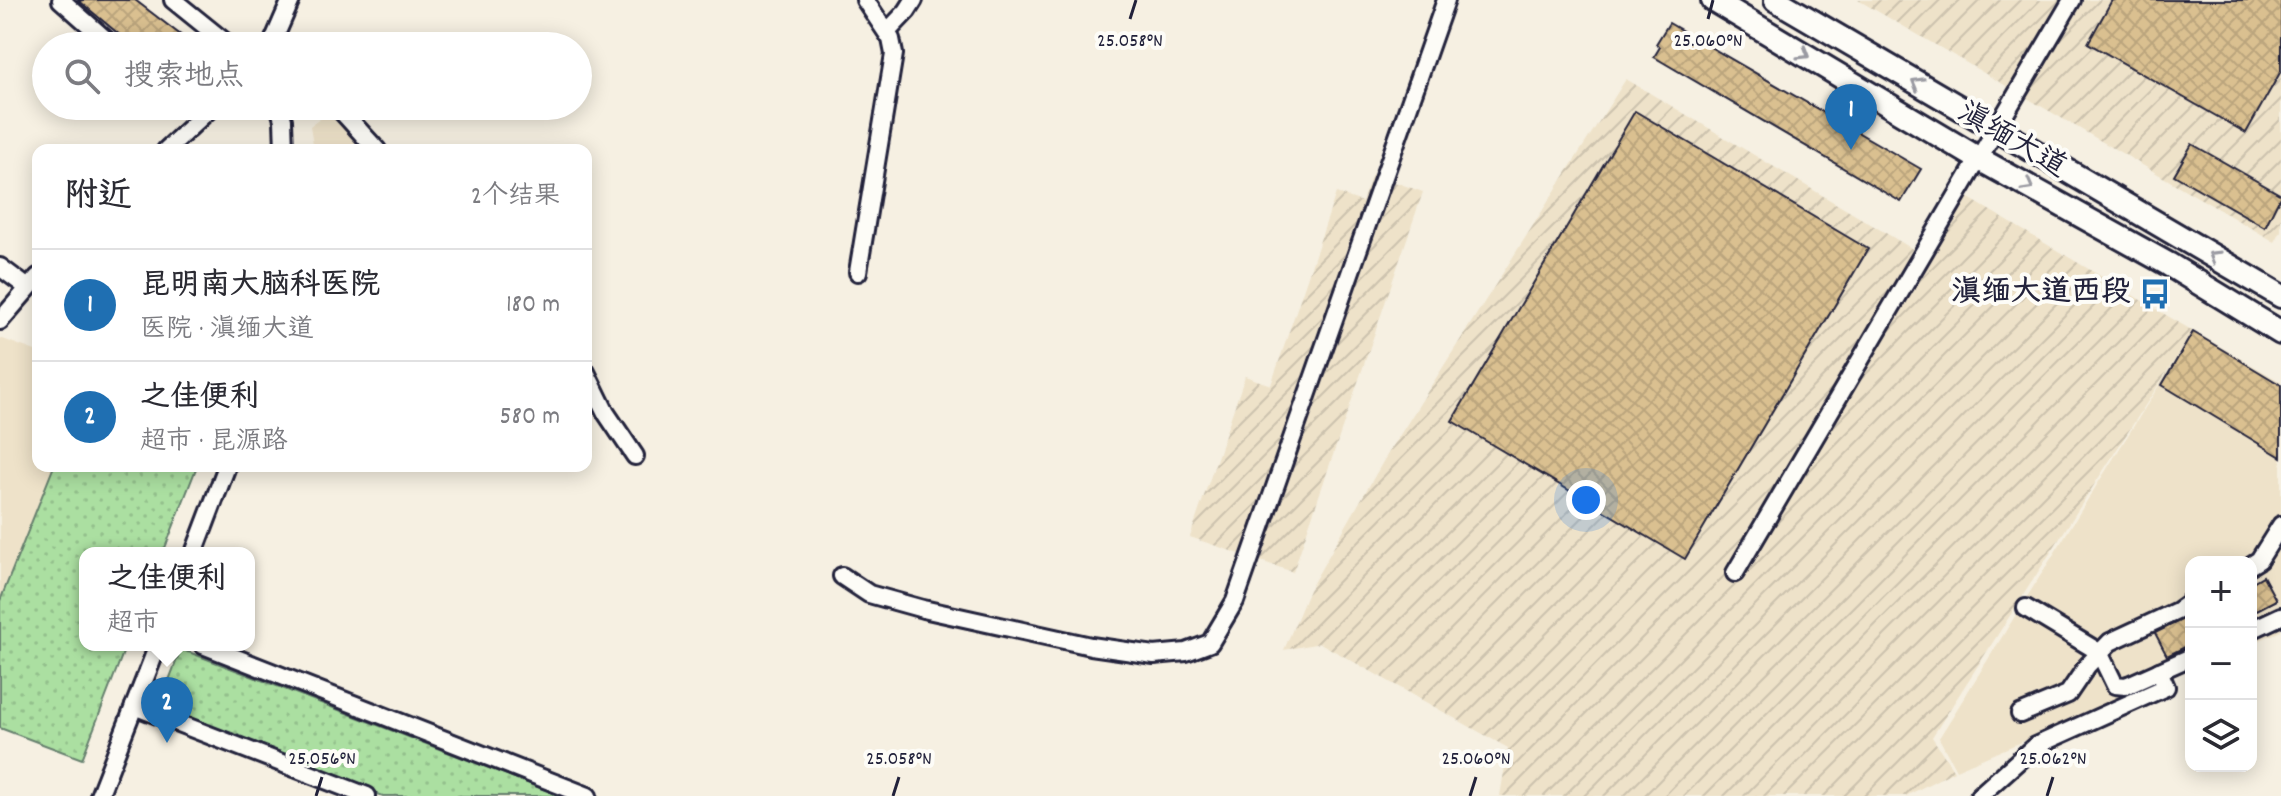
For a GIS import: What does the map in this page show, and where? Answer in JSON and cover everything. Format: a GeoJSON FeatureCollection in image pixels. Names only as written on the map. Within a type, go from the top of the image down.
{"type":"FeatureCollection","features":[{"type":"Feature","properties":{"kind":"main road","name":"滇缅大道"},"geometry":{"type":"LineString","coordinates":[[1713,0],[1979,159],[2168,264],[2281,333]]}},
{"type":"Feature","properties":{"kind":"main road","name":"滇缅大道"},"geometry":{"type":"LineString","coordinates":[[1776,0],[2281,296]]}},
{"type":"Feature","properties":{"kind":"street"},"geometry":{"type":"LineString","coordinates":[[61,0],[97,32]]}},
{"type":"Feature","properties":{"kind":"street"},"geometry":{"type":"LineString","coordinates":[[173,0],[209,32]]}},
{"type":"Feature","properties":{"kind":"street"},"geometry":{"type":"LineString","coordinates":[[281,32],[291,0]]}},
{"type":"Feature","properties":{"kind":"street"},"geometry":{"type":"LineString","coordinates":[[858,272],[894,54],[891,39],[865,0]]}},
{"type":"Feature","properties":{"kind":"street"},"geometry":{"type":"LineString","coordinates":[[887,32],[914,0]]}},
{"type":"Feature","properties":{"kind":"street"},"geometry":{"type":"LineString","coordinates":[[842,576],[869,594],[1091,646],[1154,655],[1186,652],[1210,643],[1235,601],[1446,0]]}},
{"type":"Feature","properties":{"kind":"street"},"geometry":{"type":"LineString","coordinates":[[1735,573],[2072,0]]}},
{"type":"Feature","properties":{"kind":"street"},"geometry":{"type":"LineString","coordinates":[[172,144],[198,120]]}},
{"type":"Feature","properties":{"kind":"street"},"geometry":{"type":"LineString","coordinates":[[283,120],[284,144]]}},
{"type":"Feature","properties":{"kind":"street"},"geometry":{"type":"LineString","coordinates":[[350,120],[372,144]]}},
{"type":"Feature","properties":{"kind":"street"},"geometry":{"type":"LineString","coordinates":[[0,267],[32,282]]}},
{"type":"Feature","properties":{"kind":"street"},"geometry":{"type":"LineString","coordinates":[[0,321],[32,283]]}},
{"type":"Feature","properties":{"kind":"street"},"geometry":{"type":"LineString","coordinates":[[592,384],[606,413],[635,456]]}},
{"type":"Feature","properties":{"kind":"street"},"geometry":{"type":"LineString","coordinates":[[196,547],[225,472]]}},
{"type":"Feature","properties":{"kind":"street"},"geometry":{"type":"LineString","coordinates":[[2257,559],[2281,525]]}},
{"type":"Feature","properties":{"kind":"street"},"geometry":{"type":"LineString","coordinates":[[2257,561],[2281,549]]}},
{"type":"Feature","properties":{"kind":"street"},"geometry":{"type":"LineString","coordinates":[[2020,714],[2068,694],[2110,642],[2185,605]]}},
{"type":"Feature","properties":{"kind":"street"},"geometry":{"type":"LineString","coordinates":[[2026,608],[2099,652],[2115,685],[2126,686],[2185,660]]}},
{"type":"Feature","properties":{"kind":"street"},"geometry":{"type":"LineString","coordinates":[[2255,628],[2281,616]]}},
{"type":"Feature","properties":{"kind":"street"},"geometry":{"type":"LineString","coordinates":[[99,796],[156,651]]}},
{"type":"Feature","properties":{"kind":"street"},"geometry":{"type":"LineString","coordinates":[[218,651],[588,796]]}},
{"type":"Feature","properties":{"kind":"street"},"geometry":{"type":"LineString","coordinates":[[1979,796],[2035,746],[2166,687],[2159,671]]}},
{"type":"Feature","properties":{"kind":"street"},"geometry":{"type":"LineString","coordinates":[[134,706],[367,796]]}},
{"type":"Feature","properties":{"kind":"shaded area"},"geometry":{"type":"Polygon","coordinates":[[[1858,0],[2281,0],[2281,231],[2275,242],[1858,0]]]}},
{"type":"Feature","properties":{"kind":"shaded area"},"geometry":{"type":"Polygon","coordinates":[[[1626,79],[1916,251],[1952,188],[2193,331],[1932,737],[1954,771],[1906,796],[1500,796],[1508,748],[1320,643],[1284,650],[1309,590],[1384,460],[1626,79]]]}},
{"type":"Feature","properties":{"kind":"shaded area"},"geometry":{"type":"Polygon","coordinates":[[[319,120],[337,120],[357,144],[313,144],[310,126],[319,120]]]}},
{"type":"Feature","properties":{"kind":"shaded area"},"geometry":{"type":"Polygon","coordinates":[[[1372,174],[1423,192],[1293,572],[1190,537],[1245,376],[1271,385],[1336,193],[1362,202],[1372,174]]]}},
{"type":"Feature","properties":{"kind":"shaded area"},"geometry":{"type":"Polygon","coordinates":[[[2193,331],[2281,382],[2281,631],[2257,641],[2257,556],[2185,556],[2185,672],[1956,770],[1939,738],[2193,331]]]}},
{"type":"Feature","properties":{"kind":"shaded area"},"geometry":{"type":"Polygon","coordinates":[[[0,338],[32,350],[32,472],[195,472],[165,547],[79,547],[79,651],[124,651],[82,759],[0,728],[0,338]]]}},
{"type":"Feature","properties":{"kind":"green space"},"geometry":{"type":"Polygon","coordinates":[[[52,472],[195,472],[165,547],[79,547],[79,651],[124,651],[82,759],[0,728],[0,601],[52,472]]]}},
{"type":"Feature","properties":{"kind":"green space"},"geometry":{"type":"Polygon","coordinates":[[[180,651],[186,651],[561,796],[383,796],[158,709],[180,651]]]}},
{"type":"Feature","properties":{"kind":"building"},"geometry":{"type":"Polygon","coordinates":[[[78,0],[135,0],[177,32],[116,32],[78,0]]]}},
{"type":"Feature","properties":{"kind":"building"},"geometry":{"type":"Polygon","coordinates":[[[2112,0],[2281,0],[2281,71],[2246,133],[2088,43],[2112,0]]]}},
{"type":"Feature","properties":{"kind":"building"},"geometry":{"type":"Polygon","coordinates":[[[1669,23],[1921,169],[1901,202],[1654,57],[1660,47],[1656,44],[1669,23]]]}},
{"type":"Feature","properties":{"kind":"building"},"geometry":{"type":"Polygon","coordinates":[[[1635,111],[1868,249],[1685,559],[1452,421],[1635,111]]]}},
{"type":"Feature","properties":{"kind":"building"},"geometry":{"type":"Polygon","coordinates":[[[2192,144],[2281,195],[2265,227],[2174,175],[2192,144]]]}},
{"type":"Feature","properties":{"kind":"building"},"geometry":{"type":"Polygon","coordinates":[[[2193,332],[2281,385],[2281,457],[2162,385],[2193,332]]]}},
{"type":"Feature","properties":{"kind":"building"},"geometry":{"type":"Polygon","coordinates":[[[2263,576],[2276,600],[2257,610],[2257,580],[2263,576]]]}},
{"type":"Feature","properties":{"kind":"building"},"geometry":{"type":"Polygon","coordinates":[[[2185,618],[2185,647],[2167,656],[2155,633],[2185,618]]]}},
{"type":"Feature","properties":{"kind":"place","name":"昆明南大脑科医院"},"geometry":{"type":"Point","coordinates":[1851,150]}},
{"type":"Feature","properties":{"kind":"place","name":"滇缅大道西段"},"geometry":{"type":"Point","coordinates":[2155,294]}},
{"type":"Feature","properties":{"kind":"place","name":"之佳便利"},"geometry":{"type":"Point","coordinates":[167,743]}}]}
